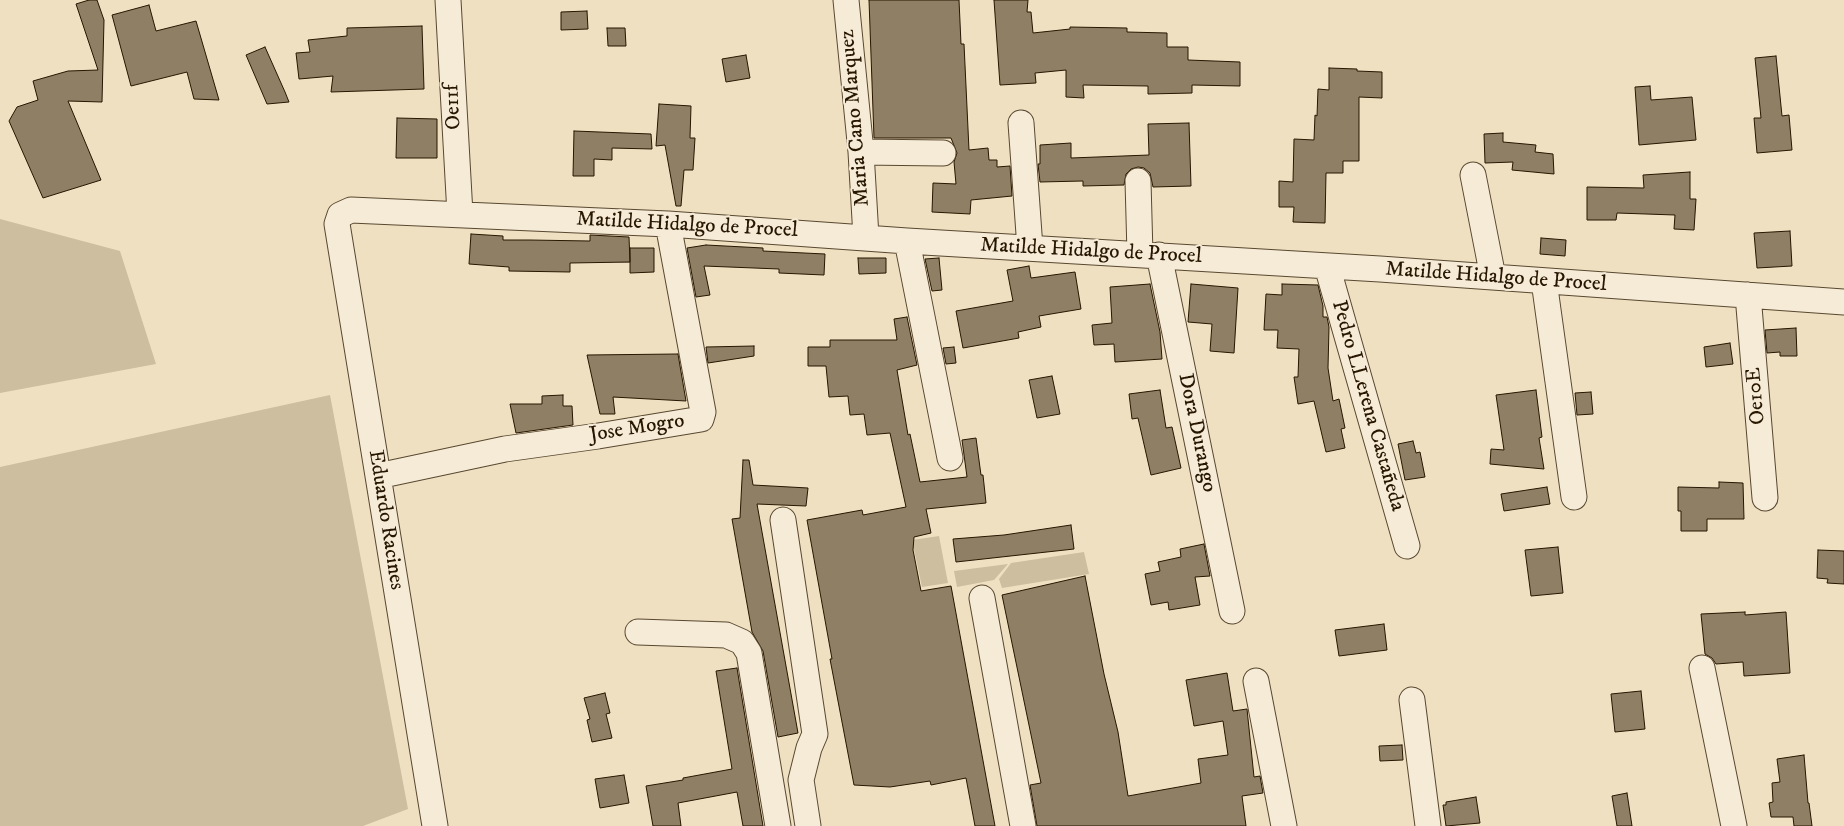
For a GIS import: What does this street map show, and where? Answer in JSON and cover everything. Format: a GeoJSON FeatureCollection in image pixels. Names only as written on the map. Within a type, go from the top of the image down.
{"type":"FeatureCollection","features":[{"type":"Feature","properties":{"kind":"street","name":"Oe11f"},"geometry":{"type":"LineString","coordinates":[[448,0],[460,214]]}},
{"type":"Feature","properties":{"kind":"street","name":"Maria Cano Marquez"},"geometry":{"type":"LineString","coordinates":[[846,0],[861,152],[866,237]]}},
{"type":"Feature","properties":{"kind":"street"},"geometry":{"type":"LineString","coordinates":[[1021,123],[1030,248]]}},
{"type":"Feature","properties":{"kind":"street"},"geometry":{"type":"LineString","coordinates":[[861,152],[942,153]]}},
{"type":"Feature","properties":{"kind":"street"},"geometry":{"type":"LineString","coordinates":[[1473,176],[1493,277]]}},
{"type":"Feature","properties":{"kind":"street","name":"Dora Durango"},"geometry":{"type":"LineString","coordinates":[[1138,181],[1150,255],[1232,611]]}},
{"type":"Feature","properties":{"kind":"street","name":"Matilde Hidalgo de Procel"},"geometry":{"type":"LineString","coordinates":[[340,215],[351,210],[668,224],[907,241],[1328,266],[1844,302]]}},
{"type":"Feature","properties":{"kind":"street","name":"Eduardo Racines"},"geometry":{"type":"LineString","coordinates":[[340,215],[337,224],[434,826]]}},
{"type":"Feature","properties":{"kind":"street","name":"Jose Mogro"},"geometry":{"type":"LineString","coordinates":[[378,476],[504,449],[701,419],[703,412],[668,224]]}},
{"type":"Feature","properties":{"kind":"street"},"geometry":{"type":"LineString","coordinates":[[907,241],[950,458]]}},
{"type":"Feature","properties":{"kind":"street","name":"Pedro LLerena Castañeda"},"geometry":{"type":"LineString","coordinates":[[1328,266],[1408,546]]}},
{"type":"Feature","properties":{"kind":"street"},"geometry":{"type":"LineString","coordinates":[[1544,281],[1574,497]]}},
{"type":"Feature","properties":{"kind":"street","name":"Oe10E"},"geometry":{"type":"LineString","coordinates":[[1748,295],[1765,498]]}},
{"type":"Feature","properties":{"kind":"street"},"geometry":{"type":"LineString","coordinates":[[783,520],[815,734],[809,748],[801,780],[808,826]]}},
{"type":"Feature","properties":{"kind":"street"},"geometry":{"type":"LineString","coordinates":[[982,598],[1023,826]]}},
{"type":"Feature","properties":{"kind":"street"},"geometry":{"type":"LineString","coordinates":[[638,632],[726,635],[742,642],[749,653],[778,826]]}},
{"type":"Feature","properties":{"kind":"street"},"geometry":{"type":"LineString","coordinates":[[1702,668],[1734,826]]}},
{"type":"Feature","properties":{"kind":"street"},"geometry":{"type":"LineString","coordinates":[[1256,681],[1284,826]]}},
{"type":"Feature","properties":{"kind":"street"},"geometry":{"type":"LineString","coordinates":[[1412,700],[1428,826]]}},
{"type":"Feature","properties":{"kind":"shaded area"},"geometry":{"type":"Polygon","coordinates":[[[0,219],[120,251],[156,364],[0,393],[0,219]]]}},
{"type":"Feature","properties":{"kind":"shaded area"},"geometry":{"type":"Polygon","coordinates":[[[330,395],[408,809],[363,826],[0,826],[0,467],[330,395]]]}},
{"type":"Feature","properties":{"kind":"shaded area"},"geometry":{"type":"Polygon","coordinates":[[[939,536],[948,583],[922,587],[912,540],[939,536]]]}},
{"type":"Feature","properties":{"kind":"shaded area"},"geometry":{"type":"Polygon","coordinates":[[[1084,552],[1089,574],[1002,588],[999,579],[1011,563],[1084,552]]]}},
{"type":"Feature","properties":{"kind":"shaded area"},"geometry":{"type":"Polygon","coordinates":[[[1008,564],[994,580],[957,587],[954,571],[1008,564]]]}},
{"type":"Feature","properties":{"kind":"building"},"geometry":{"type":"Polygon","coordinates":[[[97,0],[104,20],[102,102],[68,101],[101,180],[43,198],[9,121],[17,107],[38,100],[33,81],[68,71],[98,70],[76,4],[97,0]]]}},
{"type":"Feature","properties":{"kind":"building"},"geometry":{"type":"Polygon","coordinates":[[[869,0],[959,0],[961,44],[964,44],[969,150],[988,148],[989,160],[997,160],[997,167],[1010,166],[1012,196],[971,200],[970,214],[932,212],[933,183],[956,184],[954,162],[957,153],[951,138],[874,138],[869,0]]]}},
{"type":"Feature","properties":{"kind":"building"},"geometry":{"type":"Polygon","coordinates":[[[994,0],[1028,0],[1027,12],[1031,12],[1033,33],[1070,29],[1070,27],[1127,28],[1127,32],[1167,33],[1167,47],[1188,47],[1188,60],[1240,62],[1240,86],[1192,85],[1192,93],[1148,94],[1148,86],[1083,85],[1084,98],[1066,97],[1066,70],[1035,73],[1036,83],[1000,85],[994,0]]]}},
{"type":"Feature","properties":{"kind":"building"},"geometry":{"type":"Polygon","coordinates":[[[149,5],[156,31],[196,21],[219,100],[194,99],[187,72],[131,86],[112,15],[149,5]]]}},
{"type":"Feature","properties":{"kind":"building"},"geometry":{"type":"Polygon","coordinates":[[[587,11],[588,29],[561,30],[561,12],[587,11]]]}},
{"type":"Feature","properties":{"kind":"building"},"geometry":{"type":"Polygon","coordinates":[[[422,26],[424,89],[331,92],[333,76],[299,79],[296,53],[310,52],[308,40],[347,36],[347,28],[422,26]]]}},
{"type":"Feature","properties":{"kind":"building"},"geometry":{"type":"Polygon","coordinates":[[[607,28],[625,28],[626,46],[608,46],[607,28]]]}},
{"type":"Feature","properties":{"kind":"building"},"geometry":{"type":"Polygon","coordinates":[[[265,47],[289,102],[267,104],[246,55],[265,47]]]}},
{"type":"Feature","properties":{"kind":"building"},"geometry":{"type":"Polygon","coordinates":[[[746,55],[750,78],[726,82],[722,59],[746,55]]]}},
{"type":"Feature","properties":{"kind":"building"},"geometry":{"type":"Polygon","coordinates":[[[1776,56],[1782,116],[1789,115],[1792,150],[1757,153],[1754,118],[1761,118],[1755,58],[1776,56]]]}},
{"type":"Feature","properties":{"kind":"building"},"geometry":{"type":"Polygon","coordinates":[[[1329,68],[1382,72],[1382,98],[1359,97],[1359,161],[1343,161],[1343,173],[1326,173],[1325,223],[1293,222],[1294,207],[1279,207],[1279,181],[1293,182],[1294,139],[1314,140],[1318,89],[1329,90],[1329,68]]]}},
{"type":"Feature","properties":{"kind":"building"},"geometry":{"type":"Polygon","coordinates":[[[1650,86],[1651,100],[1692,97],[1696,140],[1639,145],[1635,87],[1650,86]]]}},
{"type":"Feature","properties":{"kind":"building"},"geometry":{"type":"Polygon","coordinates":[[[659,104],[691,106],[690,138],[695,138],[693,170],[684,170],[681,206],[676,206],[665,145],[656,146],[659,104]]]}},
{"type":"Feature","properties":{"kind":"building"},"geometry":{"type":"Polygon","coordinates":[[[397,118],[437,119],[437,158],[396,158],[397,118]]]}},
{"type":"Feature","properties":{"kind":"building"},"geometry":{"type":"Polygon","coordinates":[[[1189,123],[1191,186],[1153,187],[1150,173],[1144,168],[1138,167],[1131,169],[1126,174],[1124,185],[1083,186],[1083,181],[1040,182],[1038,164],[1040,164],[1040,145],[1071,143],[1071,158],[1149,155],[1148,124],[1189,123]]]}},
{"type":"Feature","properties":{"kind":"building"},"geometry":{"type":"Polygon","coordinates":[[[574,131],[651,134],[652,149],[612,148],[612,160],[594,159],[594,176],[573,176],[574,131]]]}},
{"type":"Feature","properties":{"kind":"building"},"geometry":{"type":"Polygon","coordinates":[[[1503,133],[1503,142],[1536,145],[1535,152],[1553,154],[1554,174],[1512,170],[1513,162],[1485,163],[1484,134],[1503,133]]]}},
{"type":"Feature","properties":{"kind":"building"},"geometry":{"type":"Polygon","coordinates":[[[1690,172],[1690,199],[1696,199],[1694,230],[1674,229],[1675,215],[1617,213],[1616,220],[1587,220],[1587,187],[1644,188],[1643,175],[1690,172]]]}},
{"type":"Feature","properties":{"kind":"building"},"geometry":{"type":"Polygon","coordinates":[[[1790,231],[1792,266],[1757,268],[1754,233],[1790,231]]]}},
{"type":"Feature","properties":{"kind":"building"},"geometry":{"type":"Polygon","coordinates":[[[471,234],[503,236],[503,240],[590,241],[590,235],[629,237],[630,262],[570,263],[570,272],[509,271],[509,267],[469,264],[471,234]]]}},
{"type":"Feature","properties":{"kind":"building"},"geometry":{"type":"Polygon","coordinates":[[[1541,238],[1566,240],[1565,256],[1540,254],[1541,238]]]}},
{"type":"Feature","properties":{"kind":"building"},"geometry":{"type":"Polygon","coordinates":[[[706,245],[763,248],[763,251],[825,254],[824,275],[779,273],[779,269],[704,266],[710,295],[696,297],[687,248],[706,245]]]}},
{"type":"Feature","properties":{"kind":"building"},"geometry":{"type":"Polygon","coordinates":[[[630,248],[654,248],[654,272],[630,273],[630,248]]]}},
{"type":"Feature","properties":{"kind":"building"},"geometry":{"type":"Polygon","coordinates":[[[858,258],[886,258],[886,273],[859,274],[858,258]]]}},
{"type":"Feature","properties":{"kind":"building"},"geometry":{"type":"Polygon","coordinates":[[[939,258],[942,290],[932,291],[925,259],[939,258]]]}},
{"type":"Feature","properties":{"kind":"building"},"geometry":{"type":"Polygon","coordinates":[[[1029,266],[1031,278],[1075,272],[1081,309],[1039,316],[1041,327],[1018,332],[1019,338],[963,348],[956,311],[1013,301],[1007,270],[1029,266]]]}},
{"type":"Feature","properties":{"kind":"building"},"geometry":{"type":"Polygon","coordinates":[[[1150,284],[1160,332],[1162,359],[1115,362],[1114,344],[1094,345],[1092,325],[1112,323],[1110,287],[1150,284]]]}},
{"type":"Feature","properties":{"kind":"building"},"geometry":{"type":"Polygon","coordinates":[[[1191,284],[1238,288],[1234,353],[1210,351],[1212,324],[1188,322],[1191,284]]]}},
{"type":"Feature","properties":{"kind":"building"},"geometry":{"type":"Polygon","coordinates":[[[1282,284],[1318,285],[1323,306],[1323,317],[1327,317],[1329,327],[1328,368],[1333,401],[1339,399],[1345,428],[1341,429],[1345,448],[1326,452],[1314,401],[1298,404],[1294,377],[1298,377],[1299,349],[1277,348],[1278,330],[1264,330],[1266,294],[1282,295],[1282,284]]]}},
{"type":"Feature","properties":{"kind":"building"},"geometry":{"type":"Polygon","coordinates":[[[907,317],[917,365],[897,370],[908,435],[910,434],[920,482],[967,477],[962,440],[976,438],[981,475],[983,475],[986,503],[926,509],[931,533],[914,537],[913,550],[921,591],[951,586],[995,826],[975,826],[966,778],[931,785],[930,781],[890,787],[854,785],[830,659],[832,659],[807,520],[862,510],[863,515],[906,507],[890,433],[867,435],[864,414],[850,415],[848,396],[829,397],[826,366],[808,366],[808,347],[830,347],[830,340],[897,340],[894,319],[907,317]]]}},
{"type":"Feature","properties":{"kind":"building"},"geometry":{"type":"Polygon","coordinates":[[[1796,328],[1797,356],[1780,356],[1780,352],[1767,353],[1765,330],[1796,328]]]}},
{"type":"Feature","properties":{"kind":"building"},"geometry":{"type":"Polygon","coordinates":[[[1730,343],[1733,364],[1706,367],[1704,347],[1730,343]]]}},
{"type":"Feature","properties":{"kind":"building"},"geometry":{"type":"Polygon","coordinates":[[[754,346],[754,356],[708,363],[706,347],[754,346]]]}},
{"type":"Feature","properties":{"kind":"building"},"geometry":{"type":"Polygon","coordinates":[[[954,347],[956,363],[946,364],[943,348],[954,347]]]}},
{"type":"Feature","properties":{"kind":"building"},"geometry":{"type":"Polygon","coordinates":[[[678,354],[686,401],[613,397],[615,414],[600,414],[587,355],[678,354]]]}},
{"type":"Feature","properties":{"kind":"building"},"geometry":{"type":"Polygon","coordinates":[[[1052,376],[1060,414],[1037,418],[1029,380],[1052,376]]]}},
{"type":"Feature","properties":{"kind":"building"},"geometry":{"type":"Polygon","coordinates":[[[1160,390],[1166,428],[1172,427],[1181,468],[1151,475],[1138,418],[1132,419],[1129,394],[1160,390]]]}},
{"type":"Feature","properties":{"kind":"building"},"geometry":{"type":"Polygon","coordinates":[[[1536,390],[1542,437],[1539,438],[1544,469],[1490,464],[1491,449],[1504,450],[1496,395],[1536,390]]]}},
{"type":"Feature","properties":{"kind":"building"},"geometry":{"type":"Polygon","coordinates":[[[1591,392],[1593,414],[1577,415],[1575,393],[1591,392]]]}},
{"type":"Feature","properties":{"kind":"building"},"geometry":{"type":"Polygon","coordinates":[[[563,395],[563,406],[572,406],[573,425],[516,433],[510,404],[542,404],[542,396],[563,395]]]}},
{"type":"Feature","properties":{"kind":"building"},"geometry":{"type":"Polygon","coordinates":[[[1413,441],[1416,453],[1420,452],[1425,477],[1405,480],[1398,444],[1413,441]]]}},
{"type":"Feature","properties":{"kind":"building"},"geometry":{"type":"Polygon","coordinates":[[[743,460],[749,460],[753,485],[808,488],[806,506],[757,504],[798,733],[778,737],[763,651],[752,632],[732,519],[740,518],[743,460]]]}},
{"type":"Feature","properties":{"kind":"building"},"geometry":{"type":"Polygon","coordinates":[[[1719,482],[1743,483],[1744,519],[1707,519],[1707,531],[1681,531],[1681,511],[1678,511],[1678,487],[1719,488],[1719,482]]]}},
{"type":"Feature","properties":{"kind":"building"},"geometry":{"type":"Polygon","coordinates":[[[1547,487],[1550,504],[1504,511],[1501,494],[1547,487]]]}},
{"type":"Feature","properties":{"kind":"building"},"geometry":{"type":"Polygon","coordinates":[[[1071,525],[1074,549],[956,562],[953,539],[1004,535],[1071,525]]]}},
{"type":"Feature","properties":{"kind":"building"},"geometry":{"type":"Polygon","coordinates":[[[1204,544],[1210,576],[1195,577],[1200,605],[1169,610],[1168,602],[1151,605],[1145,574],[1160,571],[1158,562],[1181,557],[1180,549],[1204,544]]]}},
{"type":"Feature","properties":{"kind":"building"},"geometry":{"type":"Polygon","coordinates":[[[1558,547],[1563,593],[1531,596],[1525,550],[1558,547]]]}},
{"type":"Feature","properties":{"kind":"building"},"geometry":{"type":"Polygon","coordinates":[[[1818,550],[1844,551],[1844,584],[1827,583],[1828,579],[1817,578],[1818,550]]]}},
{"type":"Feature","properties":{"kind":"building"},"geometry":{"type":"Polygon","coordinates":[[[1085,576],[1104,674],[1118,732],[1128,796],[1201,783],[1198,759],[1228,755],[1223,721],[1194,726],[1186,680],[1227,673],[1233,711],[1247,709],[1254,777],[1260,776],[1263,793],[1242,796],[1246,826],[1037,826],[1030,785],[1041,783],[1002,595],[1085,576]]]}},
{"type":"Feature","properties":{"kind":"building"},"geometry":{"type":"Polygon","coordinates":[[[1745,612],[1745,615],[1786,612],[1790,673],[1744,676],[1743,662],[1716,664],[1712,658],[1705,654],[1701,614],[1745,612]]]}},
{"type":"Feature","properties":{"kind":"building"},"geometry":{"type":"Polygon","coordinates":[[[1384,624],[1387,650],[1339,656],[1335,630],[1384,624]]]}},
{"type":"Feature","properties":{"kind":"building"},"geometry":{"type":"Polygon","coordinates":[[[737,668],[763,826],[743,826],[737,792],[678,803],[681,826],[653,826],[646,786],[732,769],[716,671],[737,668]]]}},
{"type":"Feature","properties":{"kind":"building"},"geometry":{"type":"Polygon","coordinates":[[[1641,691],[1645,729],[1615,732],[1611,694],[1641,691]]]}},
{"type":"Feature","properties":{"kind":"building"},"geometry":{"type":"Polygon","coordinates":[[[605,693],[610,713],[606,714],[612,738],[592,742],[587,720],[590,719],[584,698],[605,693]]]}},
{"type":"Feature","properties":{"kind":"building"},"geometry":{"type":"Polygon","coordinates":[[[1402,745],[1403,760],[1380,761],[1379,746],[1402,745]]]}},
{"type":"Feature","properties":{"kind":"building"},"geometry":{"type":"Polygon","coordinates":[[[1804,755],[1812,826],[1794,826],[1793,817],[1771,817],[1769,803],[1773,802],[1772,783],[1780,782],[1777,759],[1804,755]]]}},
{"type":"Feature","properties":{"kind":"building"},"geometry":{"type":"Polygon","coordinates":[[[624,775],[629,803],[600,808],[595,779],[624,775]]]}},
{"type":"Feature","properties":{"kind":"building"},"geometry":{"type":"Polygon","coordinates":[[[1627,793],[1632,826],[1617,826],[1612,796],[1627,793]]]}},
{"type":"Feature","properties":{"kind":"building"},"geometry":{"type":"Polygon","coordinates":[[[1476,797],[1480,823],[1446,826],[1443,805],[1446,805],[1446,802],[1476,797]]]}}]}
